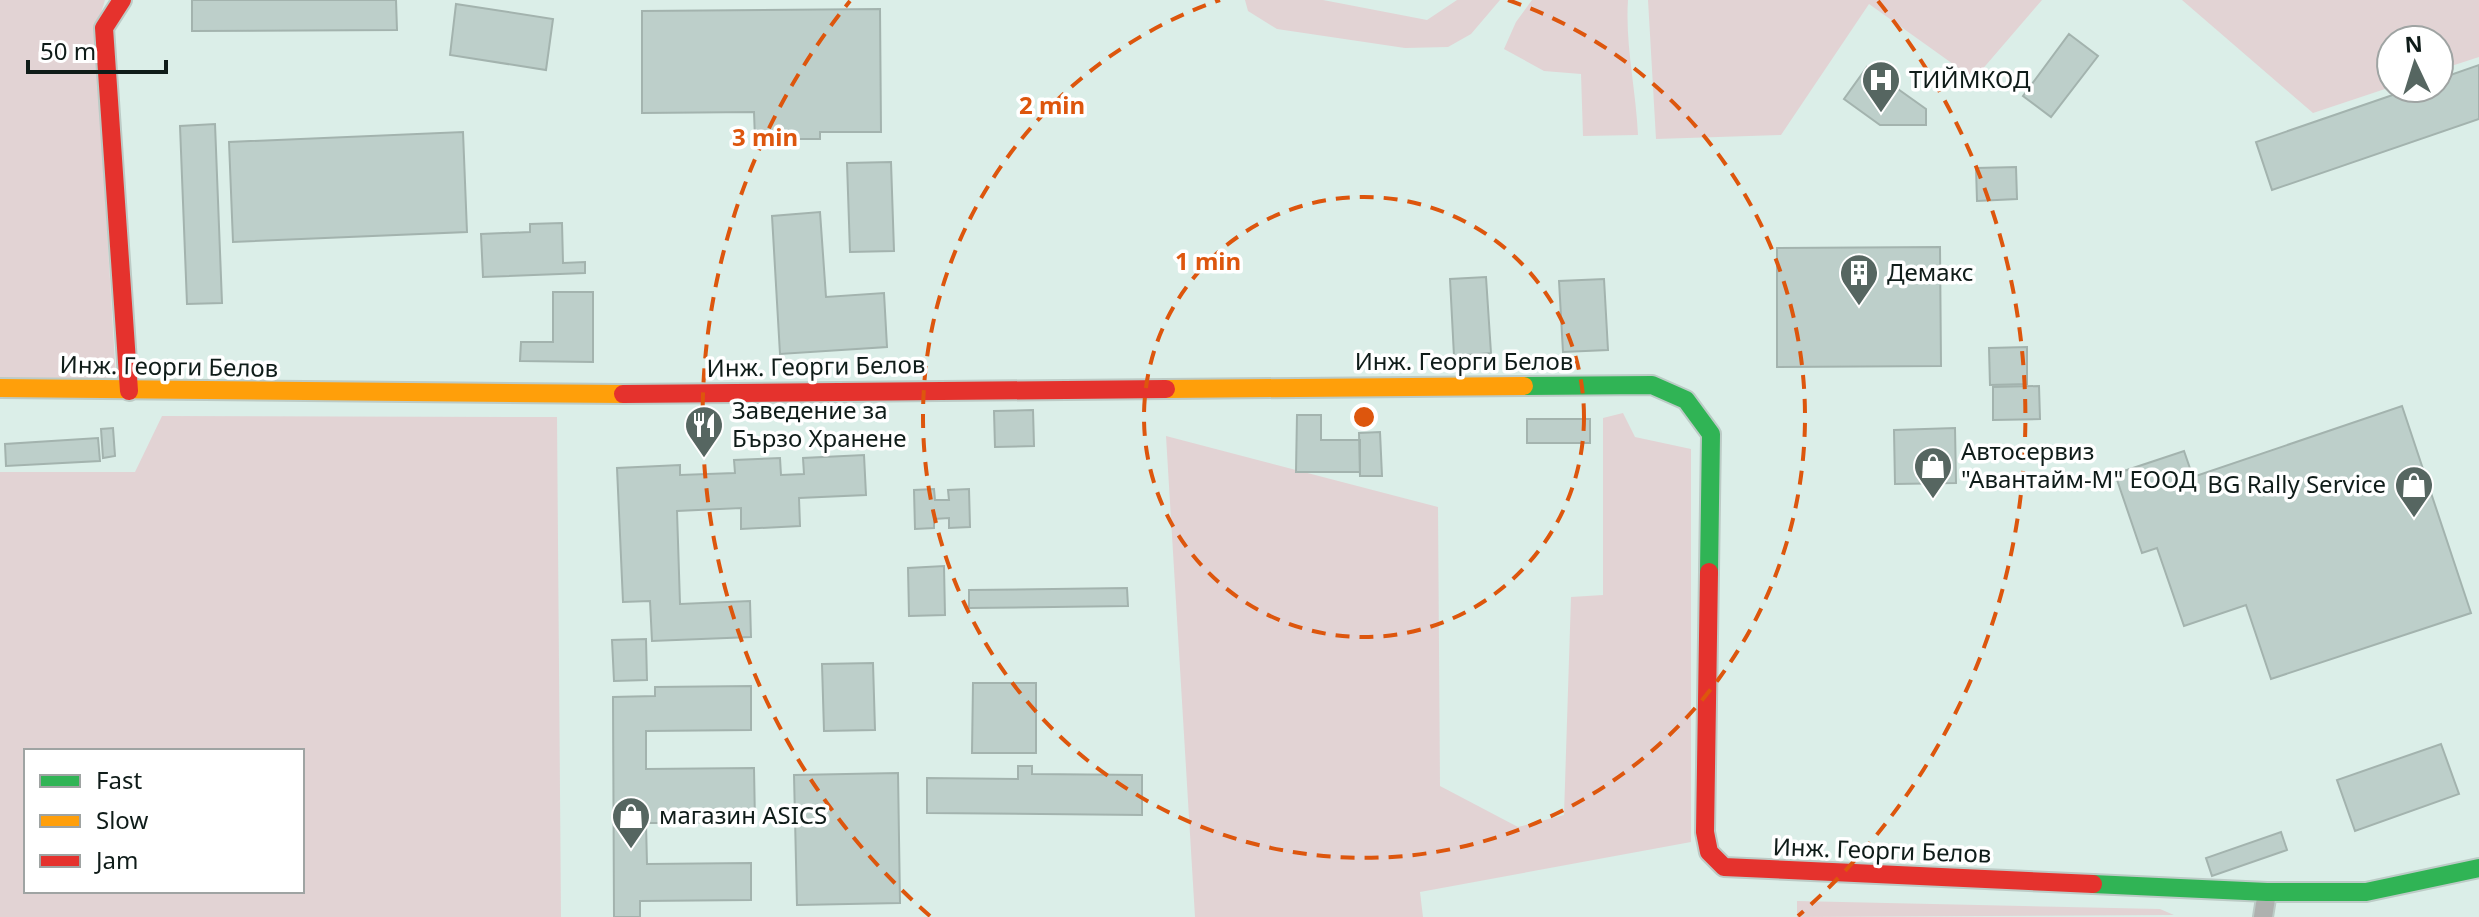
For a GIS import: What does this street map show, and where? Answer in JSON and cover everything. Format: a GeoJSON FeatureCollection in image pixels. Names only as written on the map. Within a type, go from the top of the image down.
{"type":"FeatureCollection","features":[{"type":"Feature","properties":{"kind":"street"},"geometry":{"type":"LineString","coordinates":[[122,0],[104,28],[129,391]]}},
{"type":"Feature","properties":{"kind":"street","name":"Инж. Георги Белов"},"geometry":{"type":"LineString","coordinates":[[0,388],[600,394],[1652,385],[1686,400],[1711,434],[1705,832],[1709,852],[1716,861],[1734,870],[2267,892],[2366,892],[2479,868]]}},
{"type":"Feature","properties":{"kind":"street"},"geometry":{"type":"LineString","coordinates":[[2263,917],[2267,892]]}},
{"type":"Feature","properties":{"kind":"shaded area"},"geometry":{"type":"Polygon","coordinates":[[[0,0],[105,0],[95,33],[116,378],[0,378],[0,0]]]}},
{"type":"Feature","properties":{"kind":"shaded area"},"geometry":{"type":"Polygon","coordinates":[[[1245,0],[1323,0],[1427,20],[1457,0],[1500,0],[1471,34],[1448,47],[1405,48],[1277,29],[1248,11],[1245,0]]]}},
{"type":"Feature","properties":{"kind":"shaded area"},"geometry":{"type":"Polygon","coordinates":[[[1532,0],[1628,0],[1628,34],[1638,135],[1583,136],[1581,74],[1544,71],[1504,49],[1516,22],[1532,0]]]}},
{"type":"Feature","properties":{"kind":"shaded area"},"geometry":{"type":"Polygon","coordinates":[[[1648,0],[2042,0],[1974,79],[1869,4],[1781,135],[1656,139],[1648,0]]]}},
{"type":"Feature","properties":{"kind":"shaded area"},"geometry":{"type":"Polygon","coordinates":[[[2182,0],[2479,0],[2479,57],[2455,65],[2455,24],[2375,24],[2375,92],[2313,113],[2182,0]]]}},
{"type":"Feature","properties":{"kind":"shaded area"},"geometry":{"type":"Polygon","coordinates":[[[1623,413],[1635,437],[1691,449],[1691,842],[1420,892],[1423,917],[1195,917],[1166,436],[1438,507],[1440,786],[1518,827],[1564,815],[1571,597],[1603,595],[1603,418],[1623,413]]]}},
{"type":"Feature","properties":{"kind":"shaded area"},"geometry":{"type":"Polygon","coordinates":[[[162,416],[557,417],[561,917],[0,917],[0,472],[135,472],[162,416]]]}},
{"type":"Feature","properties":{"kind":"shaded area"},"geometry":{"type":"Polygon","coordinates":[[[1797,901],[2160,909],[2174,915],[1797,917],[1797,901]]]}},
{"type":"Feature","properties":{"kind":"building"},"geometry":{"type":"Polygon","coordinates":[[[192,0],[396,0],[397,30],[192,31],[192,0]]]}},
{"type":"Feature","properties":{"kind":"building"},"geometry":{"type":"Polygon","coordinates":[[[456,4],[553,19],[546,70],[450,55],[456,4]]]}},
{"type":"Feature","properties":{"kind":"building"},"geometry":{"type":"Polygon","coordinates":[[[880,9],[881,132],[820,132],[820,139],[755,139],[754,112],[642,113],[642,11],[880,9]]]}},
{"type":"Feature","properties":{"kind":"building"},"geometry":{"type":"Polygon","coordinates":[[[2069,34],[2098,56],[2051,117],[2023,96],[2069,34]]]}},
{"type":"Feature","properties":{"kind":"building"},"geometry":{"type":"Polygon","coordinates":[[[2479,65],[2479,119],[2272,190],[2256,142],[2375,101],[2375,104],[2455,104],[2455,73],[2479,65]]]}},
{"type":"Feature","properties":{"kind":"building"},"geometry":{"type":"Polygon","coordinates":[[[1867,67],[1926,109],[1926,125],[1880,125],[1844,99],[1867,67]]]}},
{"type":"Feature","properties":{"kind":"building"},"geometry":{"type":"Polygon","coordinates":[[[215,124],[222,303],[187,304],[180,126],[215,124]]]}},
{"type":"Feature","properties":{"kind":"building"},"geometry":{"type":"Polygon","coordinates":[[[463,132],[467,232],[233,242],[229,142],[463,132]]]}},
{"type":"Feature","properties":{"kind":"building"},"geometry":{"type":"Polygon","coordinates":[[[891,162],[894,251],[850,252],[847,163],[891,162]]]}},
{"type":"Feature","properties":{"kind":"building"},"geometry":{"type":"Polygon","coordinates":[[[2016,167],[2017,199],[1977,201],[1976,168],[2016,167]]]}},
{"type":"Feature","properties":{"kind":"building"},"geometry":{"type":"Polygon","coordinates":[[[820,212],[826,297],[884,293],[887,347],[780,354],[772,216],[820,212]]]}},
{"type":"Feature","properties":{"kind":"building"},"geometry":{"type":"Polygon","coordinates":[[[562,223],[563,263],[585,262],[585,273],[483,277],[481,234],[530,232],[530,224],[562,223]]]}},
{"type":"Feature","properties":{"kind":"building","name":"Демакс"},"geometry":{"type":"Polygon","coordinates":[[[1940,247],[1941,366],[1777,367],[1777,248],[1940,247]]]}},
{"type":"Feature","properties":{"kind":"building"},"geometry":{"type":"Polygon","coordinates":[[[1486,277],[1491,353],[1454,356],[1450,279],[1486,277]]]}},
{"type":"Feature","properties":{"kind":"building"},"geometry":{"type":"Polygon","coordinates":[[[1604,279],[1608,350],[1563,352],[1559,281],[1604,279]]]}},
{"type":"Feature","properties":{"kind":"building"},"geometry":{"type":"Polygon","coordinates":[[[553,292],[593,292],[593,362],[520,361],[521,342],[553,342],[553,292]]]}},
{"type":"Feature","properties":{"kind":"building"},"geometry":{"type":"Polygon","coordinates":[[[2027,347],[2027,384],[1990,385],[1989,348],[2027,347]]]}},
{"type":"Feature","properties":{"kind":"building"},"geometry":{"type":"Polygon","coordinates":[[[2039,386],[2040,419],[1993,420],[1993,387],[2039,386]]]}},
{"type":"Feature","properties":{"kind":"building"},"geometry":{"type":"Polygon","coordinates":[[[2402,406],[2471,613],[2271,679],[2246,605],[2184,626],[2157,548],[2142,553],[2115,474],[2184,451],[2193,477],[2402,406]]]}},
{"type":"Feature","properties":{"kind":"building"},"geometry":{"type":"Polygon","coordinates":[[[1033,410],[1034,446],[995,447],[994,411],[1033,410]]]}},
{"type":"Feature","properties":{"kind":"building"},"geometry":{"type":"Polygon","coordinates":[[[1297,415],[1321,415],[1321,440],[1360,440],[1360,472],[1296,472],[1297,415]]]}},
{"type":"Feature","properties":{"kind":"building"},"geometry":{"type":"Polygon","coordinates":[[[1527,419],[1590,419],[1590,443],[1527,443],[1527,419]]]}},
{"type":"Feature","properties":{"kind":"building"},"geometry":{"type":"Polygon","coordinates":[[[113,428],[115,456],[103,458],[101,429],[113,428]]]}},
{"type":"Feature","properties":{"kind":"building"},"geometry":{"type":"Polygon","coordinates":[[[1955,428],[1956,483],[1895,484],[1894,430],[1955,428]]]}},
{"type":"Feature","properties":{"kind":"building"},"geometry":{"type":"Polygon","coordinates":[[[1380,432],[1382,476],[1360,476],[1359,433],[1380,432]]]}},
{"type":"Feature","properties":{"kind":"building"},"geometry":{"type":"Polygon","coordinates":[[[98,438],[100,461],[6,466],[5,444],[98,438]]]}},
{"type":"Feature","properties":{"kind":"building"},"geometry":{"type":"Polygon","coordinates":[[[864,455],[866,495],[799,498],[800,526],[741,529],[741,508],[677,511],[680,604],[750,601],[751,637],[652,641],[650,601],[623,602],[617,468],[680,465],[680,475],[735,473],[734,460],[780,458],[781,475],[804,474],[803,458],[864,455]]]}},
{"type":"Feature","properties":{"kind":"building"},"geometry":{"type":"Polygon","coordinates":[[[934,489],[935,500],[949,500],[948,490],[969,489],[970,527],[949,528],[949,518],[934,519],[934,528],[915,529],[914,490],[934,489]]]}},
{"type":"Feature","properties":{"kind":"building"},"geometry":{"type":"Polygon","coordinates":[[[944,566],[945,615],[909,616],[908,568],[944,566]]]}},
{"type":"Feature","properties":{"kind":"building"},"geometry":{"type":"Polygon","coordinates":[[[1127,588],[1128,606],[969,608],[969,590],[1127,588]]]}},
{"type":"Feature","properties":{"kind":"building"},"geometry":{"type":"Polygon","coordinates":[[[646,639],[647,680],[614,681],[612,640],[646,639]]]}},
{"type":"Feature","properties":{"kind":"building"},"geometry":{"type":"Polygon","coordinates":[[[873,663],[875,730],[824,731],[822,664],[873,663]]]}},
{"type":"Feature","properties":{"kind":"building"},"geometry":{"type":"Polygon","coordinates":[[[973,683],[1036,683],[1036,753],[972,753],[973,683]]]}},
{"type":"Feature","properties":{"kind":"building"},"geometry":{"type":"Polygon","coordinates":[[[751,686],[751,730],[646,731],[646,769],[754,768],[755,823],[646,823],[647,864],[751,863],[751,900],[640,901],[640,917],[614,917],[613,697],[655,696],[655,687],[751,686]]]}},
{"type":"Feature","properties":{"kind":"building"},"geometry":{"type":"Polygon","coordinates":[[[2441,744],[2459,794],[2355,831],[2337,780],[2441,744]]]}},
{"type":"Feature","properties":{"kind":"building"},"geometry":{"type":"Polygon","coordinates":[[[1018,766],[1032,766],[1032,774],[1142,775],[1142,815],[927,813],[927,778],[1018,779],[1018,766]]]}},
{"type":"Feature","properties":{"kind":"building"},"geometry":{"type":"Polygon","coordinates":[[[898,773],[900,903],[797,905],[794,775],[898,773]]]}},
{"type":"Feature","properties":{"kind":"building"},"geometry":{"type":"Polygon","coordinates":[[[2281,832],[2287,850],[2212,876],[2206,858],[2281,832]]]}},
{"type":"Feature","properties":{"kind":"traffic: fast"},"geometry":{"type":"LineString","coordinates":[[1524,386],[1652,385],[1686,400],[1711,434],[1709,572]]}},
{"type":"Feature","properties":{"kind":"traffic: fast"},"geometry":{"type":"LineString","coordinates":[[2093,884],[2267,892],[2366,892],[2479,868]]}},
{"type":"Feature","properties":{"kind":"traffic: slow"},"geometry":{"type":"LineString","coordinates":[[1166,389],[1524,386]]}},
{"type":"Feature","properties":{"kind":"traffic: slow"},"geometry":{"type":"LineString","coordinates":[[0,388],[623,394]]}},
{"type":"Feature","properties":{"kind":"traffic: jam"},"geometry":{"type":"LineString","coordinates":[[122,0],[104,28],[129,391]]}},
{"type":"Feature","properties":{"kind":"traffic: jam"},"geometry":{"type":"LineString","coordinates":[[623,394],[1166,389]]}},
{"type":"Feature","properties":{"kind":"traffic: jam"},"geometry":{"type":"LineString","coordinates":[[1709,572],[1705,832],[1709,852],[1724,867],[2093,884]]}},
{"type":"Feature","properties":{"kind":"place","name":"ТИЙМКОД"},"geometry":{"type":"Point","coordinates":[1881,114]}},
{"type":"Feature","properties":{"kind":"place","name":"Демакс"},"geometry":{"type":"Point","coordinates":[1859,307]}},
{"type":"Feature","properties":{"kind":"place","name":"Заведение за Бързо Хранене"},"geometry":{"type":"Point","coordinates":[704,459]}},
{"type":"Feature","properties":{"kind":"place","name":"Автосервиз \"Авантайм-М\" ЕООД"},"geometry":{"type":"Point","coordinates":[1933,500]}},
{"type":"Feature","properties":{"kind":"place","name":"BG Rally Service"},"geometry":{"type":"Point","coordinates":[2414,519]}},
{"type":"Feature","properties":{"kind":"place","name":"магазин ASICS"},"geometry":{"type":"Point","coordinates":[631,850]}}]}
